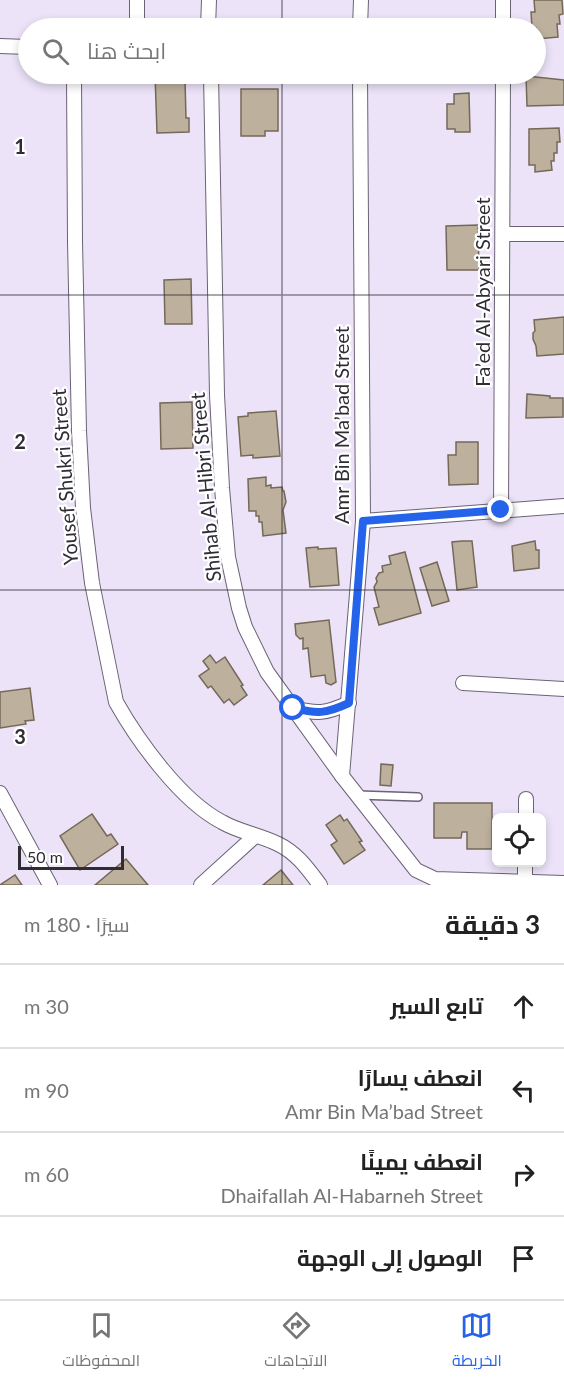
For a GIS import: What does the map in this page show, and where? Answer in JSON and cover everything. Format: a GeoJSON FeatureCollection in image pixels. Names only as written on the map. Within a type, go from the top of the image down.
{"type":"FeatureCollection","features":[{"type":"Feature","properties":{"kind":"street"},"geometry":{"type":"LineString","coordinates":[[137,0],[137,18]]}},
{"type":"Feature","properties":{"kind":"street"},"geometry":{"type":"LineString","coordinates":[[208,18],[209,0]]}},
{"type":"Feature","properties":{"kind":"street"},"geometry":{"type":"LineString","coordinates":[[360,18],[361,0]]}},
{"type":"Feature","properties":{"kind":"street"},"geometry":{"type":"LineString","coordinates":[[503,0],[503,18]]}},
{"type":"Feature","properties":{"kind":"street"},"geometry":{"type":"LineString","coordinates":[[0,46],[18,46]]}},
{"type":"Feature","properties":{"kind":"street","name":"Yousef Shukri Street"},"geometry":{"type":"LineString","coordinates":[[74,84],[76,265],[83,508],[92,583],[112,687],[126,719],[173,782],[209,814],[223,823],[278,844],[296,855],[320,885]]}},
{"type":"Feature","properties":{"kind":"street","name":"Shihab Al-Hibri Street"},"geometry":{"type":"LineString","coordinates":[[211,84],[217,395],[222,488],[232,583],[245,627],[267,672],[342,776],[416,870],[435,879],[564,883]]}},
{"type":"Feature","properties":{"kind":"street","name":"Amr Bin Ma’bad Street"},"geometry":{"type":"LineString","coordinates":[[342,776],[363,521],[360,84]]}},
{"type":"Feature","properties":{"kind":"street","name":"Fa’ed Al-Abyari Street"},"geometry":{"type":"LineString","coordinates":[[501,510],[503,84]]}},
{"type":"Feature","properties":{"kind":"street"},"geometry":{"type":"LineString","coordinates":[[503,234],[564,234]]}},
{"type":"Feature","properties":{"kind":"street"},"geometry":{"type":"LineString","coordinates":[[363,521],[564,506]]}},
{"type":"Feature","properties":{"kind":"street"},"geometry":{"type":"LineString","coordinates":[[463,683],[564,689]]}},
{"type":"Feature","properties":{"kind":"street"},"geometry":{"type":"LineString","coordinates":[[293,708],[314,713],[327,712],[349,703]]}},
{"type":"Feature","properties":{"kind":"street"},"geometry":{"type":"LineString","coordinates":[[0,793],[50,885]]}},
{"type":"Feature","properties":{"kind":"street"},"geometry":{"type":"LineString","coordinates":[[526,799],[526,813]]}},
{"type":"Feature","properties":{"kind":"street"},"geometry":{"type":"LineString","coordinates":[[201,885],[255,836]]}},
{"type":"Feature","properties":{"kind":"street"},"geometry":{"type":"LineString","coordinates":[[525,867],[525,883]]}},
{"type":"Feature","properties":{"kind":"lane"},"geometry":{"type":"LineString","coordinates":[[358,795],[418,797]]}},
{"type":"Feature","properties":{"kind":"building"},"geometry":{"type":"Polygon","coordinates":[[[534,0],[562,0],[563,14],[559,15],[560,24],[557,24],[558,37],[546,38],[546,18],[531,18],[531,12],[535,12],[534,0]]]}},
{"type":"Feature","properties":{"kind":"building"},"geometry":{"type":"Polygon","coordinates":[[[546,78],[564,80],[564,105],[527,106],[526,84],[546,84],[546,78]]]}},
{"type":"Feature","properties":{"kind":"building"},"geometry":{"type":"Polygon","coordinates":[[[155,84],[185,84],[186,118],[189,118],[189,132],[157,133],[155,84]]]}},
{"type":"Feature","properties":{"kind":"building"},"geometry":{"type":"Polygon","coordinates":[[[241,89],[278,89],[278,131],[265,131],[265,136],[241,136],[241,89]]]}},
{"type":"Feature","properties":{"kind":"building"},"geometry":{"type":"Polygon","coordinates":[[[469,93],[470,132],[455,132],[455,129],[447,129],[447,104],[454,104],[454,94],[469,93]]]}},
{"type":"Feature","properties":{"kind":"building"},"geometry":{"type":"Polygon","coordinates":[[[559,128],[560,142],[557,142],[554,161],[551,161],[552,170],[535,172],[535,165],[529,165],[529,129],[559,128]]]}},
{"type":"Feature","properties":{"kind":"building"},"geometry":{"type":"Polygon","coordinates":[[[478,225],[479,270],[447,270],[446,226],[478,225]]]}},
{"type":"Feature","properties":{"kind":"building"},"geometry":{"type":"Polygon","coordinates":[[[191,279],[192,324],[165,324],[164,280],[191,279]]]}},
{"type":"Feature","properties":{"kind":"building"},"geometry":{"type":"Polygon","coordinates":[[[564,317],[564,354],[537,356],[533,339],[534,320],[564,317]]]}},
{"type":"Feature","properties":{"kind":"building"},"geometry":{"type":"Polygon","coordinates":[[[527,394],[563,398],[563,417],[526,418],[527,394]]]}},
{"type":"Feature","properties":{"kind":"building"},"geometry":{"type":"Polygon","coordinates":[[[192,402],[193,448],[161,449],[160,403],[192,402]]]}},
{"type":"Feature","properties":{"kind":"building"},"geometry":{"type":"Polygon","coordinates":[[[276,411],[280,456],[253,458],[253,455],[241,456],[238,417],[248,416],[248,413],[276,411]]]}},
{"type":"Feature","properties":{"kind":"building"},"geometry":{"type":"Polygon","coordinates":[[[456,442],[478,442],[478,484],[449,485],[448,455],[456,455],[456,442]]]}},
{"type":"Feature","properties":{"kind":"building"},"geometry":{"type":"Polygon","coordinates":[[[266,477],[266,486],[282,487],[284,491],[286,502],[283,510],[286,533],[263,536],[259,516],[256,516],[256,511],[249,511],[248,479],[266,477]]]}},
{"type":"Feature","properties":{"kind":"building"},"geometry":{"type":"Polygon","coordinates":[[[472,541],[477,587],[457,590],[452,542],[472,541]]]}},
{"type":"Feature","properties":{"kind":"building"},"geometry":{"type":"Polygon","coordinates":[[[535,541],[536,550],[539,550],[539,568],[514,571],[512,546],[535,541]]]}},
{"type":"Feature","properties":{"kind":"building"},"geometry":{"type":"Polygon","coordinates":[[[318,547],[318,549],[336,548],[339,585],[310,587],[306,548],[318,547]]]}},
{"type":"Feature","properties":{"kind":"building"},"geometry":{"type":"Polygon","coordinates":[[[405,552],[421,613],[379,625],[374,608],[379,607],[374,587],[377,582],[376,578],[379,573],[383,572],[382,566],[391,564],[389,556],[405,552]]]}},
{"type":"Feature","properties":{"kind":"building"},"geometry":{"type":"Polygon","coordinates":[[[437,562],[449,601],[432,606],[420,568],[437,562]]]}},
{"type":"Feature","properties":{"kind":"building"},"geometry":{"type":"Polygon","coordinates":[[[329,620],[336,682],[331,685],[326,683],[325,675],[311,677],[308,648],[303,649],[303,638],[300,639],[296,635],[295,624],[329,620]]]}},
{"type":"Feature","properties":{"kind":"building"},"geometry":{"type":"Polygon","coordinates":[[[210,655],[216,663],[225,657],[243,685],[241,686],[247,695],[234,705],[229,699],[224,703],[211,686],[208,688],[199,676],[209,669],[203,661],[210,655]]]}},
{"type":"Feature","properties":{"kind":"building"},"geometry":{"type":"Polygon","coordinates":[[[30,688],[34,720],[25,721],[26,724],[0,728],[0,692],[30,688]]]}},
{"type":"Feature","properties":{"kind":"building"},"geometry":{"type":"Polygon","coordinates":[[[381,764],[393,765],[391,786],[380,785],[381,764]]]}},
{"type":"Feature","properties":{"kind":"building"},"geometry":{"type":"Polygon","coordinates":[[[434,803],[492,803],[492,849],[467,849],[467,832],[462,832],[461,838],[434,838],[434,803]]]}},
{"type":"Feature","properties":{"kind":"building"},"geometry":{"type":"Polygon","coordinates":[[[92,814],[107,836],[111,834],[118,844],[80,870],[60,836],[92,814]]]}},
{"type":"Feature","properties":{"kind":"building"},"geometry":{"type":"Polygon","coordinates":[[[340,815],[344,821],[347,819],[362,841],[359,842],[365,850],[344,864],[331,845],[337,841],[326,825],[340,815]]]}},
{"type":"Feature","properties":{"kind":"building"},"geometry":{"type":"Polygon","coordinates":[[[126,859],[148,885],[95,885],[126,859]]]}},
{"type":"Feature","properties":{"kind":"building"},"geometry":{"type":"Polygon","coordinates":[[[281,870],[293,885],[263,885],[281,870]]]}},
{"type":"Feature","properties":{"kind":"building"},"geometry":{"type":"Polygon","coordinates":[[[15,875],[22,885],[0,885],[15,875]]]}},
{"type":"Feature","properties":{"kind":"route"},"geometry":{"type":"LineString","coordinates":[[293,708],[314,713],[327,712],[349,703],[363,521],[501,510]]}}]}
